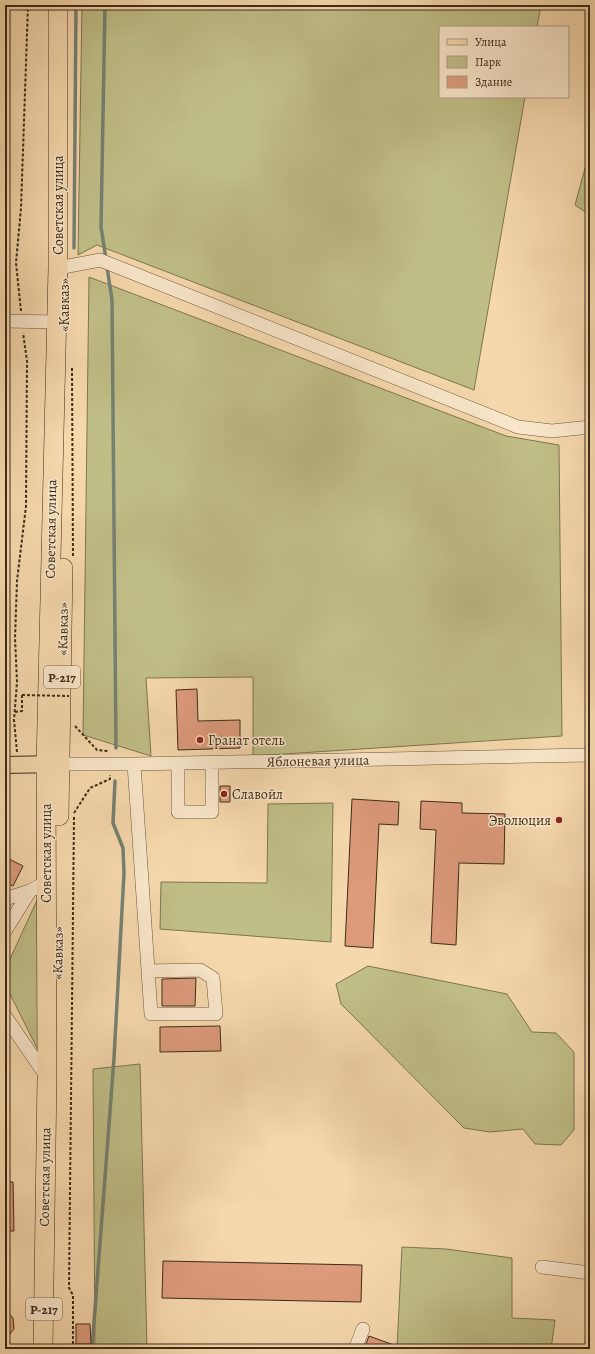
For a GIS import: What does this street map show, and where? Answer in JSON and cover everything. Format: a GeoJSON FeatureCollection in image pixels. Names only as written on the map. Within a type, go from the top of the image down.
{"type":"FeatureCollection","features":[{"type":"Feature","properties":{"kind":"highway","name":"Советская улица"},"geometry":{"type":"LineString","coordinates":[[43,1324],[47,1076],[38,887],[53,764],[56,322],[61,267],[58,5]]}},
{"type":"Feature","properties":{"kind":"highway","name":"«Кавказ»"},"geometry":{"type":"LineString","coordinates":[[55,1349],[53,764],[63,606],[61,267],[63,5]]}},
{"type":"Feature","properties":{"kind":"highway","name":"Р-217"},"geometry":{"type":"LineString","coordinates":[[43,1324],[43,1349]]}},
{"type":"Feature","properties":{"kind":"main road"},"geometry":{"type":"LineString","coordinates":[[12,765],[53,764]]}},
{"type":"Feature","properties":{"kind":"street"},"geometry":{"type":"LineString","coordinates":[[61,267],[100,260],[518,427],[552,431],[590,427]]}},
{"type":"Feature","properties":{"kind":"street"},"geometry":{"type":"LineString","coordinates":[[5,320],[56,322]]}},
{"type":"Feature","properties":{"kind":"street","name":"Яблоневая улица"},"geometry":{"type":"LineString","coordinates":[[53,764],[212,763],[590,755]]}},
{"type":"Feature","properties":{"kind":"street"},"geometry":{"type":"LineString","coordinates":[[178,763],[178,812],[212,812],[212,763]]}},
{"type":"Feature","properties":{"kind":"street"},"geometry":{"type":"LineString","coordinates":[[134,764],[148,971],[151,1014],[216,1014],[214,978],[200,970],[148,971]]}},
{"type":"Feature","properties":{"kind":"street"},"geometry":{"type":"LineString","coordinates":[[5,899],[38,887]]}},
{"type":"Feature","properties":{"kind":"street"},"geometry":{"type":"LineString","coordinates":[[5,931],[38,887]]}},
{"type":"Feature","properties":{"kind":"street"},"geometry":{"type":"LineString","coordinates":[[5,1016],[47,1076]]}},
{"type":"Feature","properties":{"kind":"street"},"geometry":{"type":"LineString","coordinates":[[542,1268],[590,1273]]}},
{"type":"Feature","properties":{"kind":"street"},"geometry":{"type":"LineString","coordinates":[[34,1349],[34,1338],[43,1324]]}},
{"type":"Feature","properties":{"kind":"street"},"geometry":{"type":"LineString","coordinates":[[355,1349],[363,1329]]}},
{"type":"Feature","properties":{"kind":"path"},"geometry":{"type":"LineString","coordinates":[[12,765],[17,682],[15,638],[17,581],[26,506],[27,361],[16,263],[21,208],[28,5]]}},
{"type":"Feature","properties":{"kind":"path"},"geometry":{"type":"LineString","coordinates":[[15,712],[22,712],[22,695],[69,696]]}},
{"type":"Feature","properties":{"kind":"green space"},"geometry":{"type":"Polygon","coordinates":[[[82,5],[541,5],[537,26],[439,26],[439,98],[525,98],[474,390],[97,245],[78,255],[82,5]]]}},
{"type":"Feature","properties":{"kind":"green space"},"geometry":{"type":"Polygon","coordinates":[[[590,150],[590,215],[575,205],[590,150]]]}},
{"type":"Feature","properties":{"kind":"green space"},"geometry":{"type":"Polygon","coordinates":[[[89,277],[506,436],[559,445],[562,736],[253,756],[253,677],[146,678],[151,756],[83,735],[89,277]]]}},
{"type":"Feature","properties":{"kind":"green space"},"geometry":{"type":"Polygon","coordinates":[[[333,803],[331,942],[160,929],[161,882],[267,883],[268,804],[333,803]]]}},
{"type":"Feature","properties":{"kind":"green space"},"geometry":{"type":"Polygon","coordinates":[[[38,898],[38,1050],[8,990],[10,959],[38,898]]]}},
{"type":"Feature","properties":{"kind":"green space"},"geometry":{"type":"Polygon","coordinates":[[[368,966],[507,994],[532,1032],[556,1033],[574,1052],[574,1130],[561,1145],[535,1144],[523,1129],[490,1132],[464,1128],[341,1004],[336,984],[368,966]]]}},
{"type":"Feature","properties":{"kind":"green space"},"geometry":{"type":"Polygon","coordinates":[[[140,1064],[147,1349],[95,1349],[93,1069],[140,1064]]]}},
{"type":"Feature","properties":{"kind":"green space"},"geometry":{"type":"Polygon","coordinates":[[[402,1247],[446,1249],[512,1258],[512,1318],[555,1320],[551,1349],[397,1349],[402,1247]]]}},
{"type":"Feature","properties":{"kind":"green space"},"geometry":{"type":"Polygon","coordinates":[[[5,1248],[9,1248],[9,1276],[5,1276],[5,1248]]]}},
{"type":"Feature","properties":{"kind":"building"},"geometry":{"type":"Polygon","coordinates":[[[197,689],[198,721],[240,720],[240,748],[178,750],[176,690],[197,689]]]}},
{"type":"Feature","properties":{"kind":"building"},"geometry":{"type":"Polygon","coordinates":[[[220,786],[230,786],[230,802],[220,802],[220,786]]]}},
{"type":"Feature","properties":{"kind":"building"},"geometry":{"type":"Polygon","coordinates":[[[352,799],[399,802],[398,825],[379,824],[373,948],[345,946],[352,799]]]}},
{"type":"Feature","properties":{"kind":"building"},"geometry":{"type":"Polygon","coordinates":[[[421,801],[462,803],[462,813],[505,814],[504,864],[459,863],[456,945],[431,943],[436,830],[420,829],[421,801]]]}},
{"type":"Feature","properties":{"kind":"building"},"geometry":{"type":"Polygon","coordinates":[[[5,857],[23,866],[13,886],[5,882],[5,857]]]}},
{"type":"Feature","properties":{"kind":"building"},"geometry":{"type":"Polygon","coordinates":[[[196,978],[195,1006],[162,1006],[162,979],[196,978]]]}},
{"type":"Feature","properties":{"kind":"building"},"geometry":{"type":"Polygon","coordinates":[[[220,1026],[221,1051],[160,1052],[160,1027],[220,1026]]]}},
{"type":"Feature","properties":{"kind":"building"},"geometry":{"type":"Polygon","coordinates":[[[5,1182],[13,1182],[14,1231],[5,1231],[5,1182]]]}},
{"type":"Feature","properties":{"kind":"building"},"geometry":{"type":"Polygon","coordinates":[[[163,1261],[362,1265],[361,1302],[162,1298],[163,1261]]]}},
{"type":"Feature","properties":{"kind":"building"},"geometry":{"type":"Polygon","coordinates":[[[5,1309],[13,1318],[14,1329],[5,1340],[5,1309]]]}},
{"type":"Feature","properties":{"kind":"building"},"geometry":{"type":"Polygon","coordinates":[[[76,1324],[90,1324],[91,1344],[76,1344],[76,1324]]]}},
{"type":"Feature","properties":{"kind":"building"},"geometry":{"type":"Polygon","coordinates":[[[369,1336],[402,1348],[402,1349],[364,1349],[369,1336]]]}},
{"type":"Feature","properties":{"kind":"waterway"},"geometry":{"type":"LineString","coordinates":[[74,248],[76,5]]}},
{"type":"Feature","properties":{"kind":"waterway"},"geometry":{"type":"LineString","coordinates":[[105,5],[101,227],[106,259]]}},
{"type":"Feature","properties":{"kind":"waterway"},"geometry":{"type":"LineString","coordinates":[[107,267],[112,300],[116,748]]}},
{"type":"Feature","properties":{"kind":"waterway"},"geometry":{"type":"LineString","coordinates":[[92,1349],[114,1058],[124,873],[123,848],[113,823],[115,781]]}},
{"type":"Feature","properties":{"kind":"place","name":"Гранат отель"},"geometry":{"type":"Point","coordinates":[200,740]}},
{"type":"Feature","properties":{"kind":"place","name":"Славойл"},"geometry":{"type":"Point","coordinates":[224,794]}},
{"type":"Feature","properties":{"kind":"place","name":"Эволюция"},"geometry":{"type":"Point","coordinates":[559,820]}}]}
